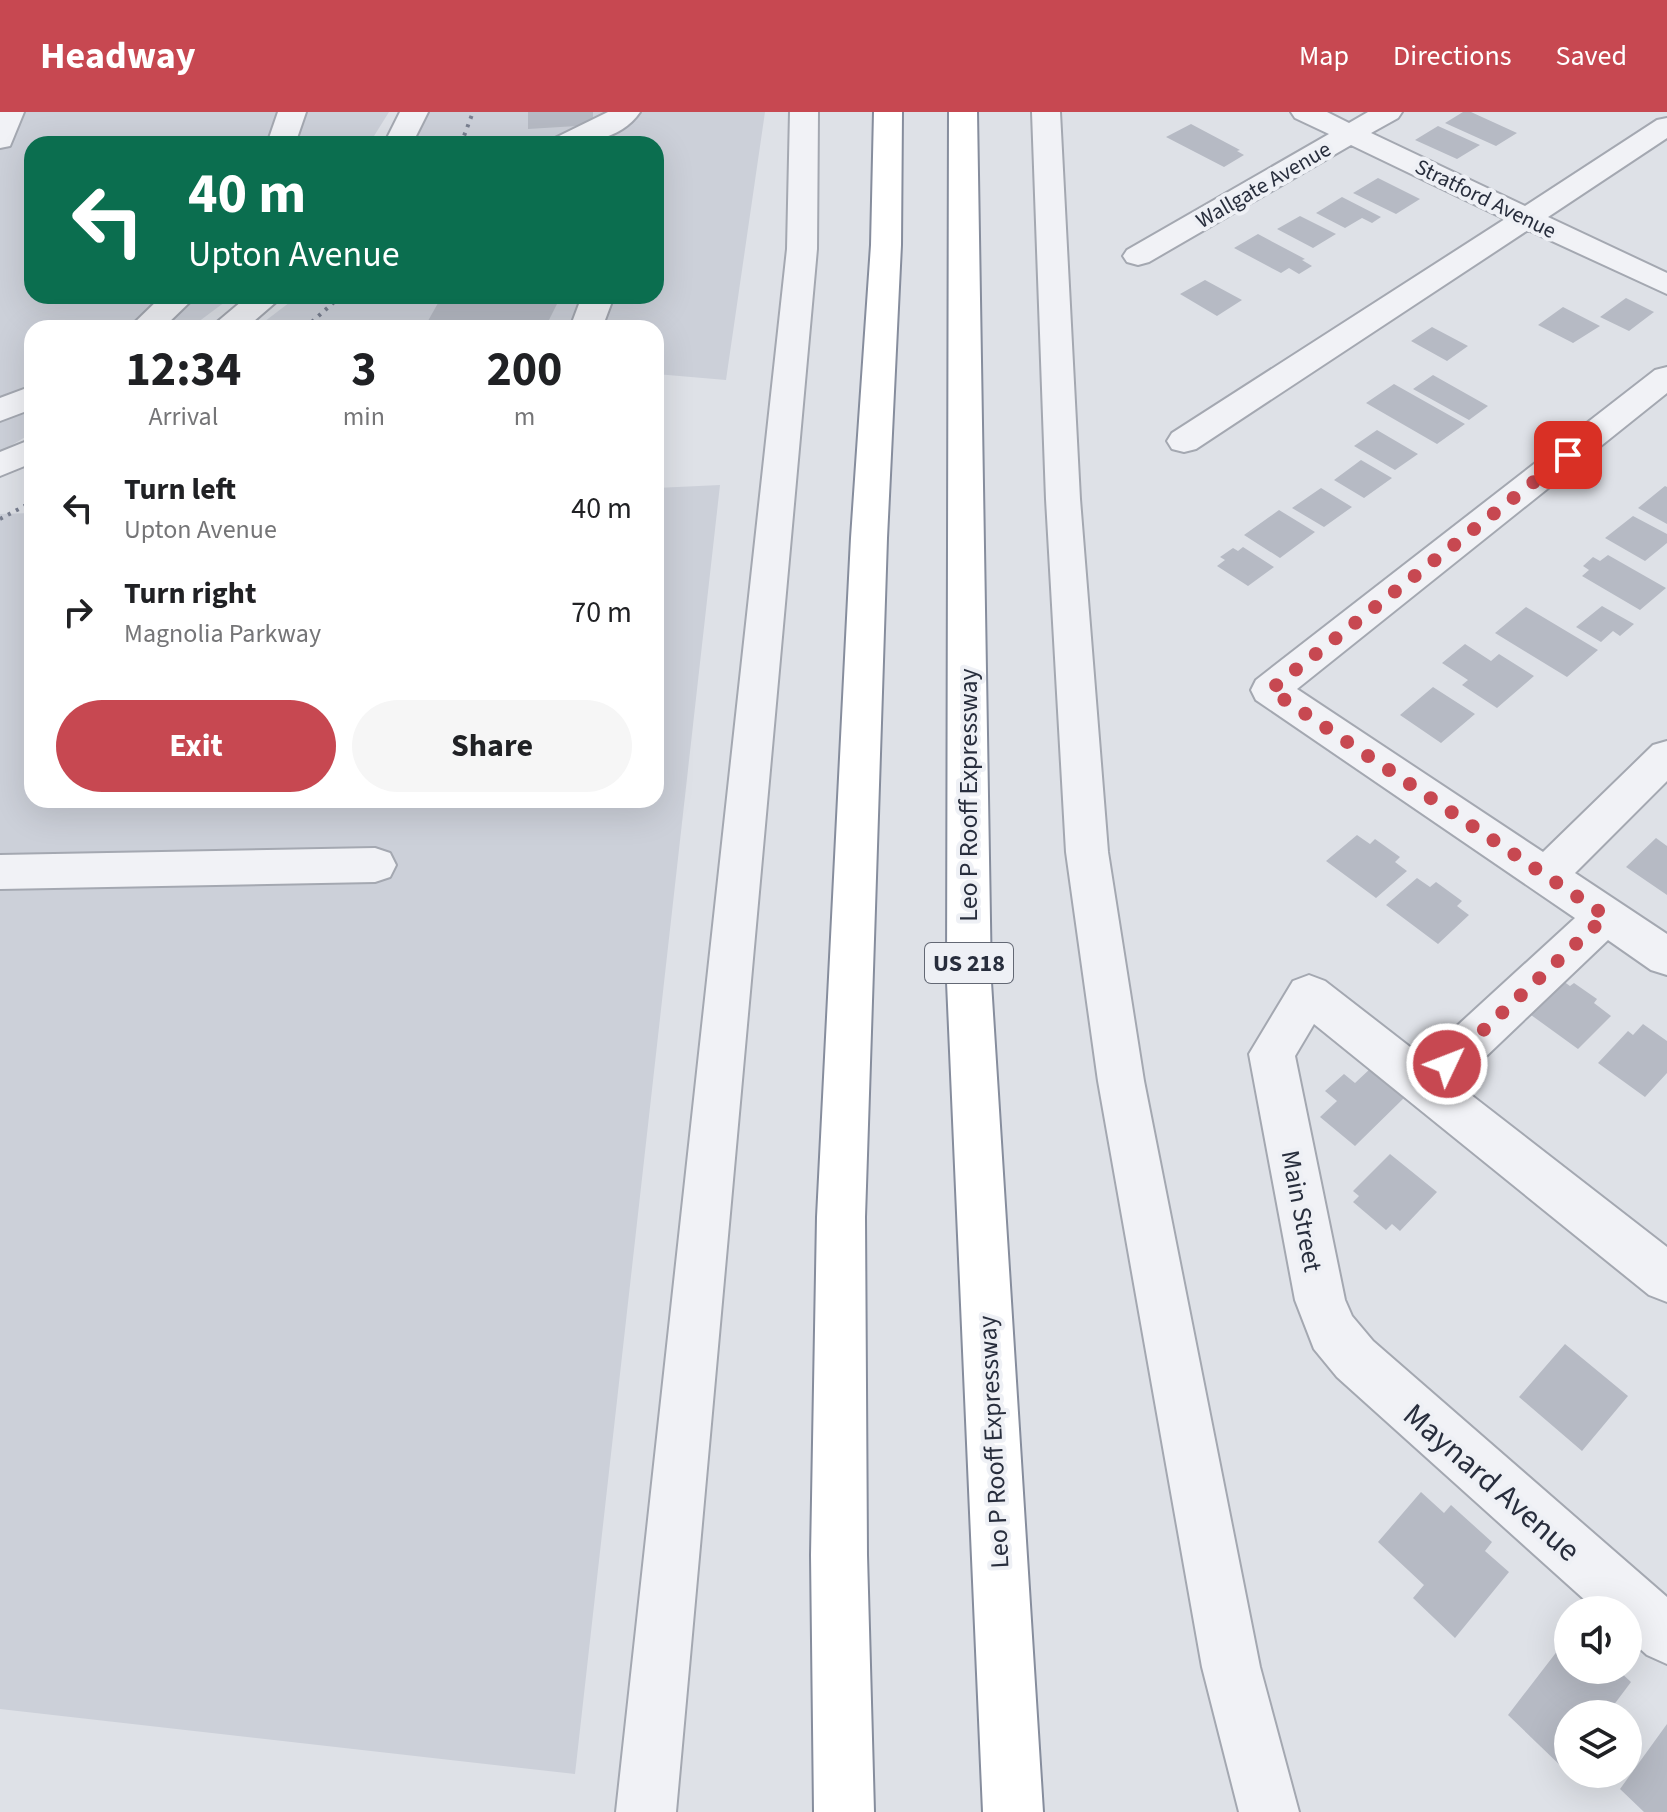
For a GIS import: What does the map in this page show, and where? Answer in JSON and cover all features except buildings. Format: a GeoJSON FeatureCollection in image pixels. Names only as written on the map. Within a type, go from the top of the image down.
{"type":"FeatureCollection","features":[{"type":"Feature","properties":{"kind":"highway"},"geometry":{"type":"LineString","coordinates":[[844,1812],[839,1555],[841,1217],[869,538],[886,245],[888,112]]}},
{"type":"Feature","properties":{"kind":"highway","name":"Leo P Rooff Expressway"},"geometry":{"type":"LineString","coordinates":[[963,112],[969,982],[1013,1812]]}},
{"type":"Feature","properties":{"kind":"street"},"geometry":{"type":"LineString","coordinates":[[0,140],[10,112]]}},
{"type":"Feature","properties":{"kind":"street"},"geometry":{"type":"LineString","coordinates":[[284,136],[292,112]]}},
{"type":"Feature","properties":{"kind":"street"},"geometry":{"type":"LineString","coordinates":[[402,136],[414,112]]}},
{"type":"Feature","properties":{"kind":"street"},"geometry":{"type":"LineString","coordinates":[[583,136],[626,112]]}},
{"type":"Feature","properties":{"kind":"street"},"geometry":{"type":"LineString","coordinates":[[646,1812],[802,249],[804,112]]}},
{"type":"Feature","properties":{"kind":"street"},"geometry":{"type":"LineString","coordinates":[[1046,112],[1063,499],[1087,852],[1121,1081],[1231,1667],[1269,1812]]}},
{"type":"Feature","properties":{"kind":"street","name":"Stratford Avenue"},"geometry":{"type":"LineString","coordinates":[[1305,112],[1667,285]]}},
{"type":"Feature","properties":{"kind":"street","name":"Wallgate Avenue"},"geometry":{"type":"LineString","coordinates":[[1138,256],[1388,112]]}},
{"type":"Feature","properties":{"kind":"street"},"geometry":{"type":"LineString","coordinates":[[1184,441],[1667,126]]}},
{"type":"Feature","properties":{"kind":"street"},"geometry":{"type":"LineString","coordinates":[[154,320],[171,304]]}},
{"type":"Feature","properties":{"kind":"street"},"geometry":{"type":"LineString","coordinates":[[236,320],[257,304]]}},
{"type":"Feature","properties":{"kind":"street"},"geometry":{"type":"LineString","coordinates":[[1667,377],[1270,690],[1667,957]]}},
{"type":"Feature","properties":{"kind":"street"},"geometry":{"type":"LineString","coordinates":[[0,411],[24,400]]}},
{"type":"Feature","properties":{"kind":"street"},"geometry":{"type":"LineString","coordinates":[[0,465],[24,454]]}},
{"type":"Feature","properties":{"kind":"street"},"geometry":{"type":"LineString","coordinates":[[1546,875],[1667,756]]}},
{"type":"Feature","properties":{"kind":"street"},"geometry":{"type":"LineString","coordinates":[[0,872],[375,865]]}},
{"type":"Feature","properties":{"kind":"street"},"geometry":{"type":"LineString","coordinates":[[1606,916],[1424,1085],[1667,1278]]}},
{"type":"Feature","properties":{"kind":"street","name":"Main Street"},"geometry":{"type":"LineString","coordinates":[[1355,1359],[1332,1332],[1320,1300],[1272,1054],[1309,994],[1424,1085]]}},
{"type":"Feature","properties":{"kind":"street","name":"Maynard Avenue"},"geometry":{"type":"LineString","coordinates":[[1355,1359],[1667,1635]]}},
{"type":"Feature","properties":{"kind":"shaded area"},"geometry":{"type":"Polygon","coordinates":[[[0,112],[389,112],[374,136],[24,136],[24,304],[222,304],[201,320],[24,320],[24,438],[0,452],[0,112]]]}},
{"type":"Feature","properties":{"kind":"shaded area"},"geometry":{"type":"Polygon","coordinates":[[[429,112],[765,112],[726,380],[664,375],[664,320],[266,320],[288,304],[664,304],[664,136],[416,136],[429,112]]]}},
{"type":"Feature","properties":{"kind":"shaded area"},"geometry":{"type":"Polygon","coordinates":[[[720,485],[575,1774],[0,1709],[0,514],[24,513],[24,808],[664,808],[664,488],[720,485]]]}},
{"type":"Feature","properties":{"kind":"railway"},"geometry":{"type":"LineString","coordinates":[[464,136],[473,112]]}},
{"type":"Feature","properties":{"kind":"railway"},"geometry":{"type":"LineString","coordinates":[[314,320],[332,304]]}},
{"type":"Feature","properties":{"kind":"railway"},"geometry":{"type":"LineString","coordinates":[[0,519],[24,506]]}},
{"type":"Feature","properties":{"kind":"route"},"geometry":{"type":"LineString","coordinates":[[1447,1064],[1606,916],[1270,690],[1568,455]]}}]}
